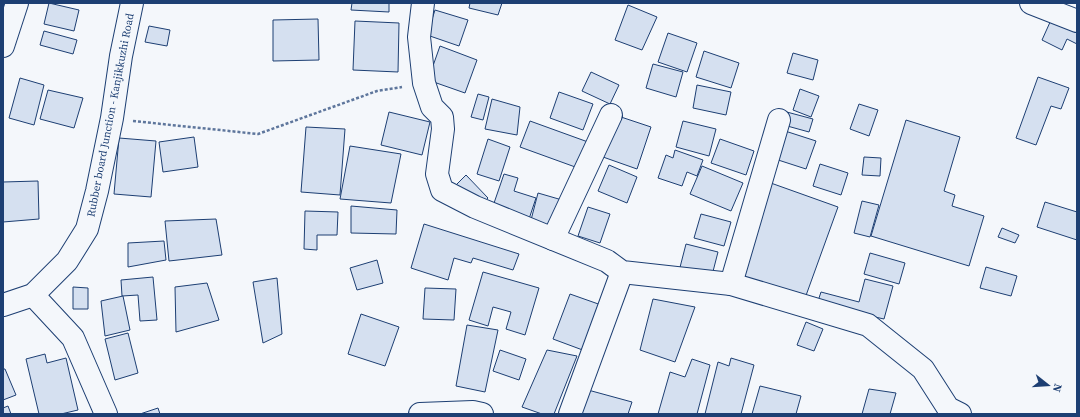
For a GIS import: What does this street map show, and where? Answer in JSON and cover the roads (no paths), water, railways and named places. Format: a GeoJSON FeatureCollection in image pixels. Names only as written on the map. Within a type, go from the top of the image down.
{"type":"FeatureCollection","features":[{"type":"Feature","properties":{"kind":"street"},"geometry":{"type":"LineString","coordinates":[[3,46],[17,3]]}},
{"type":"Feature","properties":{"kind":"street","name":"Rubber board Junction - Kanjikkuzhi Road"},"geometry":{"type":"LineString","coordinates":[[3,305],[33,295],[67,261],[87,229],[97,191],[112,118],[121,56],[132,3]]}},
{"type":"Feature","properties":{"kind":"street"},"geometry":{"type":"LineString","coordinates":[[423,3],[419,37],[424,82],[432,107],[442,117],[443,129],[437,174],[442,190],[475,207],[607,261],[622,272],[731,284],[868,324],[923,369],[948,408],[960,414]]}},
{"type":"Feature","properties":{"kind":"street"},"geometry":{"type":"LineString","coordinates":[[1031,3],[1077,21]]}},
{"type":"Feature","properties":{"kind":"street"},"geometry":{"type":"LineString","coordinates":[[553,239],[611,115]]}},
{"type":"Feature","properties":{"kind":"street"},"geometry":{"type":"LineString","coordinates":[[731,284],[779,120]]}},
{"type":"Feature","properties":{"kind":"street"},"geometry":{"type":"LineString","coordinates":[[570,414],[622,272]]}},
{"type":"Feature","properties":{"kind":"street"},"geometry":{"type":"LineString","coordinates":[[33,295],[73,338],[106,414]]}},
{"type":"Feature","properties":{"kind":"street"},"geometry":{"type":"LineString","coordinates":[[420,414],[473,412],[482,414]]}}]}
